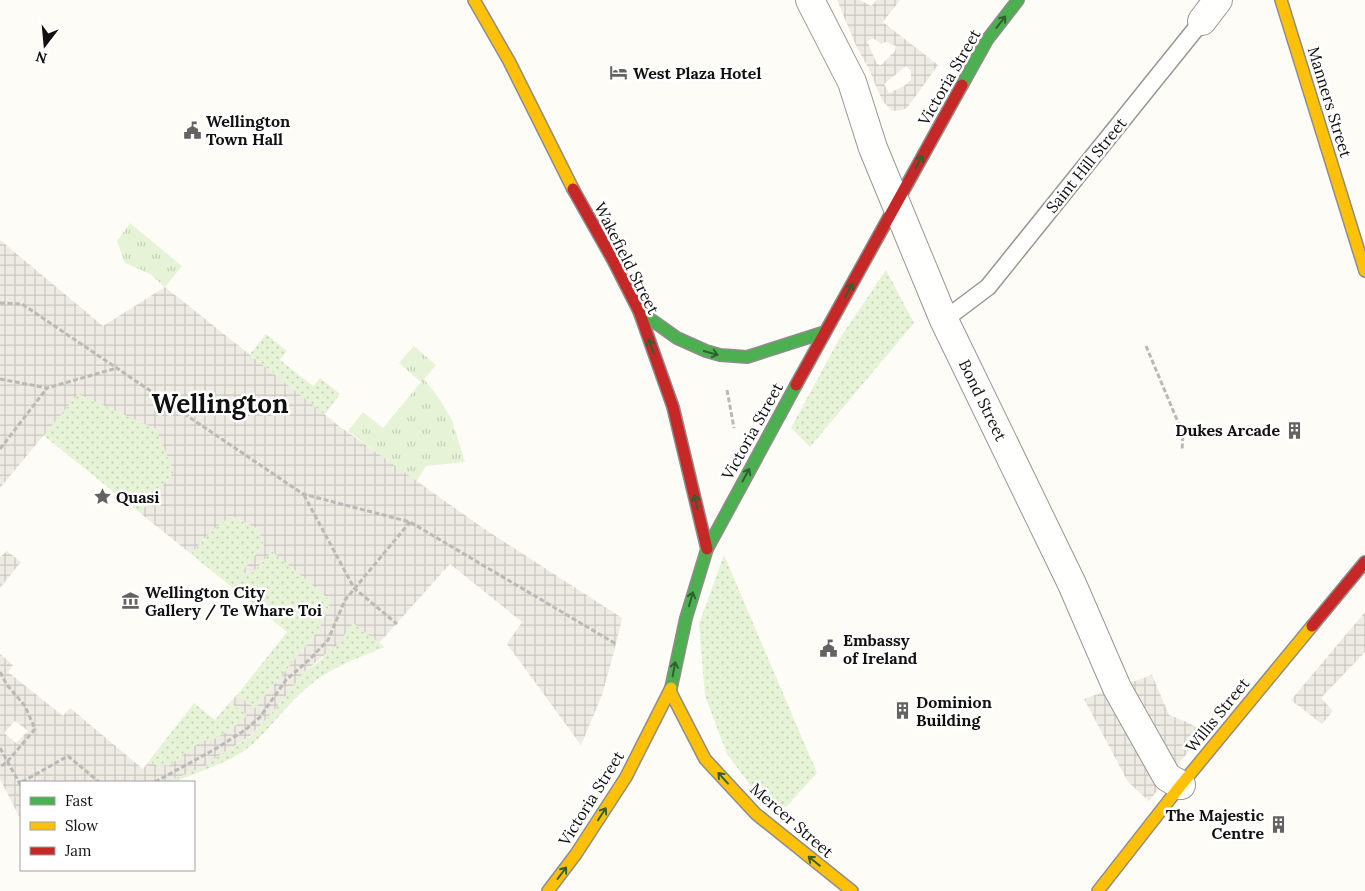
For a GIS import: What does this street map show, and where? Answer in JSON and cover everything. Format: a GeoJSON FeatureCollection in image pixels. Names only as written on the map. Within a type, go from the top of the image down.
{"type":"FeatureCollection","features":[{"type":"Feature","properties":{"kind":"main road","name":"Wakefield Street"},"geometry":{"type":"LineString","coordinates":[[474,0],[509,62],[639,312],[673,406],[707,549]]}},
{"type":"Feature","properties":{"kind":"main road","name":"Victoria Street"},"geometry":{"type":"LineString","coordinates":[[548,891],[576,854],[626,777],[670,691],[683,627],[707,549],[987,40],[1018,0]]}},
{"type":"Feature","properties":{"kind":"main road","name":"Manners Street"},"geometry":{"type":"LineString","coordinates":[[1281,0],[1365,271]]}},
{"type":"Feature","properties":{"kind":"main road"},"geometry":{"type":"LineString","coordinates":[[639,312],[677,338],[720,355],[747,357],[826,332]]}},
{"type":"Feature","properties":{"kind":"main road","name":"Willis Street"},"geometry":{"type":"LineString","coordinates":[[1098,891],[1181,784],[1365,562]]}},
{"type":"Feature","properties":{"kind":"main road","name":"Mercer Street"},"geometry":{"type":"LineString","coordinates":[[670,691],[706,760],[756,814],[852,891]]}},
{"type":"Feature","properties":{"kind":"street","name":"Bond Street"},"geometry":{"type":"LineString","coordinates":[[810,0],[852,82],[873,148],[895,205],[944,320],[1072,584],[1114,681],[1167,777],[1181,784]]}},
{"type":"Feature","properties":{"kind":"lane","name":"Saint Hill Street"},"geometry":{"type":"LineString","coordinates":[[944,320],[988,287],[1210,10]]}},
{"type":"Feature","properties":{"kind":"path"},"geometry":{"type":"LineString","coordinates":[[0,303],[22,304],[303,494],[410,522],[616,644]]}},
{"type":"Feature","properties":{"kind":"path"},"geometry":{"type":"LineString","coordinates":[[1146,346],[1183,434],[1182,452]]}},
{"type":"Feature","properties":{"kind":"path"},"geometry":{"type":"LineString","coordinates":[[720,355],[743,481]]}},
{"type":"Feature","properties":{"kind":"path"},"geometry":{"type":"LineString","coordinates":[[0,379],[47,388],[117,368]]}},
{"type":"Feature","properties":{"kind":"path"},"geometry":{"type":"LineString","coordinates":[[0,449],[47,388]]}},
{"type":"Feature","properties":{"kind":"path"},"geometry":{"type":"LineString","coordinates":[[303,494],[354,588],[397,624]]}},
{"type":"Feature","properties":{"kind":"path"},"geometry":{"type":"LineString","coordinates":[[157,781],[217,748],[245,730],[260,717],[286,680],[328,640],[345,600],[410,522]]}},
{"type":"Feature","properties":{"kind":"path"},"geometry":{"type":"LineString","coordinates":[[0,672],[7,685],[25,706],[35,729],[7,762],[0,767]]}},
{"type":"Feature","properties":{"kind":"path"},"geometry":{"type":"LineString","coordinates":[[0,748],[20,782]]}},
{"type":"Feature","properties":{"kind":"path"},"geometry":{"type":"LineString","coordinates":[[26,781],[68,756],[98,781]]}},
{"type":"Feature","properties":{"kind":"green space"},"geometry":{"type":"Polygon","coordinates":[[[130,223],[182,266],[165,287],[150,274],[125,263],[117,241],[130,223]]]}},
{"type":"Feature","properties":{"kind":"green space"},"geometry":{"type":"Polygon","coordinates":[[[886,270],[914,323],[810,447],[791,428],[838,341],[886,270]]]}},
{"type":"Feature","properties":{"kind":"green space"},"geometry":{"type":"Polygon","coordinates":[[[266,334],[287,351],[280,360],[313,386],[320,378],[340,394],[324,415],[250,354],[266,334]]]}},
{"type":"Feature","properties":{"kind":"green space"},"geometry":{"type":"Polygon","coordinates":[[[414,346],[436,365],[424,379],[452,420],[465,462],[426,466],[416,482],[348,431],[363,412],[383,428],[421,382],[399,363],[414,346]]]}},
{"type":"Feature","properties":{"kind":"green space"},"geometry":{"type":"Polygon","coordinates":[[[78,394],[156,429],[174,472],[140,513],[43,435],[78,394]]]}},
{"type":"Feature","properties":{"kind":"green space"},"geometry":{"type":"Polygon","coordinates":[[[232,516],[258,529],[264,545],[241,574],[253,572],[272,551],[331,601],[318,631],[255,708],[237,695],[287,632],[191,554],[211,531],[232,516]]]}},
{"type":"Feature","properties":{"kind":"green space"},"geometry":{"type":"Polygon","coordinates":[[[724,555],[817,773],[786,807],[763,802],[727,754],[705,696],[699,624],[724,555]]]}},
{"type":"Feature","properties":{"kind":"green space"},"geometry":{"type":"Polygon","coordinates":[[[353,623],[385,647],[351,661],[310,685],[253,744],[237,755],[178,781],[169,781],[205,766],[250,737],[305,671],[320,661],[353,623]]]}},
{"type":"Feature","properties":{"kind":"green space"},"geometry":{"type":"Polygon","coordinates":[[[230,702],[247,715],[233,728],[214,739],[201,741],[170,765],[158,766],[149,761],[194,703],[215,720],[230,702]]]}},
{"type":"Feature","properties":{"kind":"shaded area"},"geometry":{"type":"Polygon","coordinates":[[[837,0],[860,0],[871,6],[877,0],[900,0],[883,22],[938,65],[907,108],[898,111],[891,110],[882,100],[868,67],[857,48],[837,0]],[[873,38],[867,41],[877,64],[881,65],[895,51],[896,46],[886,42],[881,44],[873,38]],[[906,66],[884,84],[889,93],[904,86],[911,80],[911,71],[906,66]]]}},
{"type":"Feature","properties":{"kind":"shaded area"},"geometry":{"type":"Polygon","coordinates":[[[0,240],[103,326],[165,287],[339,426],[483,528],[622,618],[602,695],[581,745],[507,644],[522,622],[450,564],[379,643],[353,623],[337,645],[305,671],[271,714],[249,737],[205,766],[169,781],[20,781],[20,818],[0,779],[0,654],[13,665],[8,672],[63,716],[70,708],[143,769],[149,761],[158,766],[170,765],[201,741],[214,739],[233,728],[247,715],[230,702],[237,695],[255,708],[318,631],[331,601],[272,551],[253,572],[240,574],[264,545],[258,529],[232,516],[211,531],[191,554],[140,513],[174,472],[156,429],[78,394],[0,488],[0,240]],[[15,721],[4,733],[16,743],[28,731],[15,721]]]}},
{"type":"Feature","properties":{"kind":"shaded area"},"geometry":{"type":"Polygon","coordinates":[[[7,551],[21,562],[0,588],[0,557],[7,551]]]}},
{"type":"Feature","properties":{"kind":"shaded area"},"geometry":{"type":"Polygon","coordinates":[[[1365,612],[1365,652],[1321,698],[1333,711],[1322,724],[1291,700],[1365,612]]]}},
{"type":"Feature","properties":{"kind":"shaded area"},"geometry":{"type":"Polygon","coordinates":[[[1152,675],[1169,715],[1187,722],[1204,732],[1149,801],[1128,782],[1084,699],[1152,675]]]}},
{"type":"Feature","properties":{"kind":"traffic: fast"},"geometry":{"type":"LineString","coordinates":[[962,85],[987,40],[1018,0]]}},
{"type":"Feature","properties":{"kind":"traffic: fast"},"geometry":{"type":"LineString","coordinates":[[639,311],[677,338],[720,355],[747,357],[825,332]]}},
{"type":"Feature","properties":{"kind":"traffic: fast"},"geometry":{"type":"LineString","coordinates":[[671,688],[686,618],[707,549],[796,385]]}},
{"type":"Feature","properties":{"kind":"traffic: slow"},"geometry":{"type":"LineString","coordinates":[[474,0],[509,61],[573,189]]}},
{"type":"Feature","properties":{"kind":"traffic: slow"},"geometry":{"type":"LineString","coordinates":[[1281,0],[1365,271]]}},
{"type":"Feature","properties":{"kind":"traffic: slow"},"geometry":{"type":"LineString","coordinates":[[1098,891],[1181,785],[1312,626]]}},
{"type":"Feature","properties":{"kind":"traffic: slow"},"geometry":{"type":"LineString","coordinates":[[548,891],[576,854],[626,777],[671,688]]}},
{"type":"Feature","properties":{"kind":"traffic: slow"},"geometry":{"type":"LineString","coordinates":[[670,691],[705,759],[756,814],[852,891]]}},
{"type":"Feature","properties":{"kind":"traffic: jam"},"geometry":{"type":"LineString","coordinates":[[796,385],[962,85]]}},
{"type":"Feature","properties":{"kind":"traffic: jam"},"geometry":{"type":"LineString","coordinates":[[573,189],[639,311],[673,407],[707,549]]}},
{"type":"Feature","properties":{"kind":"traffic: jam"},"geometry":{"type":"LineString","coordinates":[[1312,626],[1365,562]]}},
{"type":"Feature","properties":{"kind":"place","name":"West Plaza Hotel"},"geometry":{"type":"Point","coordinates":[619,73]}},
{"type":"Feature","properties":{"kind":"place","name":"Wellington Town Hall"},"geometry":{"type":"Point","coordinates":[192,130]}},
{"type":"Feature","properties":{"kind":"place","name":"Dukes Arcade"},"geometry":{"type":"Point","coordinates":[1294,430]}},
{"type":"Feature","properties":{"kind":"place","name":"Quasi"},"geometry":{"type":"Point","coordinates":[102,497]}},
{"type":"Feature","properties":{"kind":"place","name":"Wellington City Gallery / Te Whare Toi"},"geometry":{"type":"Point","coordinates":[131,601]}},
{"type":"Feature","properties":{"kind":"place","name":"Embassy of Ireland"},"geometry":{"type":"Point","coordinates":[829,649]}},
{"type":"Feature","properties":{"kind":"place","name":"Dominion Building"},"geometry":{"type":"Point","coordinates":[902,711]}},
{"type":"Feature","properties":{"kind":"place","name":"The Majestic Centre"},"geometry":{"type":"Point","coordinates":[1278,824]}},
{"type":"Feature","properties":{"kind":"district","name":"Wellington"},"geometry":{"type":"Point","coordinates":[220,404]}}]}
